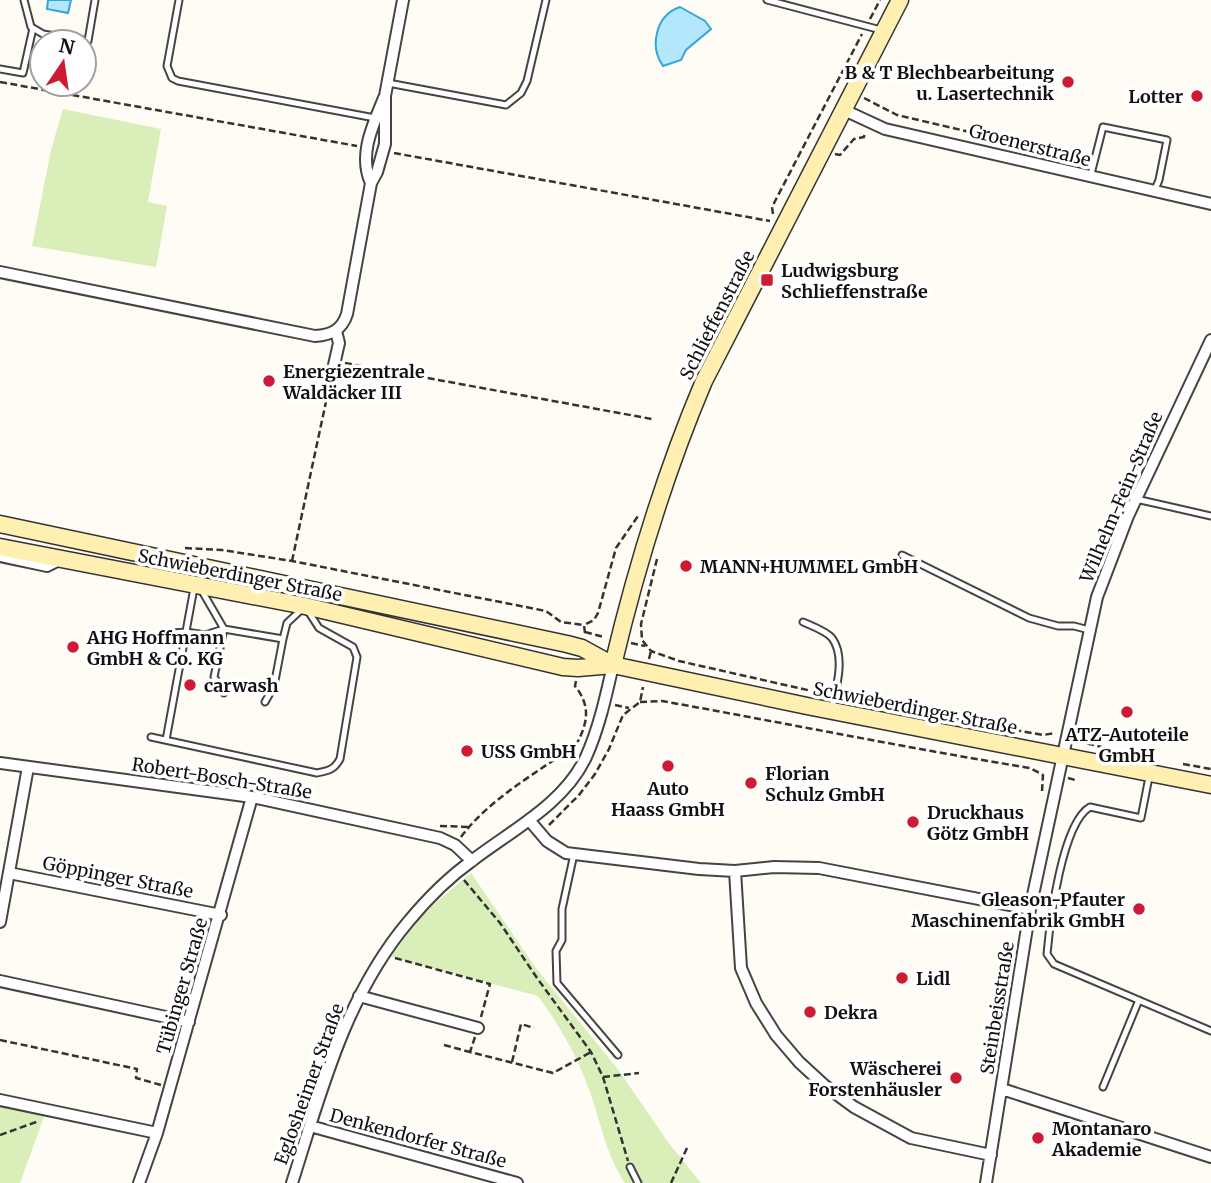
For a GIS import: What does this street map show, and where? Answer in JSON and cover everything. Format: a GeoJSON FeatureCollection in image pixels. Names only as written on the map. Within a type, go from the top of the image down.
{"type":"FeatureCollection","features":[{"type":"Feature","properties":{"kind":"main road","name":"Schlieffenstraße"},"geometry":{"type":"LineString","coordinates":[[613,665],[645,545],[681,435],[704,381],[900,0]]}},
{"type":"Feature","properties":{"kind":"main road","name":"Schwieberdinger Straße"},"geometry":{"type":"LineString","coordinates":[[0,524],[582,649],[613,665]]}},
{"type":"Feature","properties":{"kind":"main road","name":"Schwieberdinger Straße"},"geometry":{"type":"LineString","coordinates":[[21,529],[8,549],[305,606],[578,668],[613,665],[833,704],[1062,756],[1211,785]]}},
{"type":"Feature","properties":{"kind":"main road"},"geometry":{"type":"LineString","coordinates":[[455,641],[459,621]]}},
{"type":"Feature","properties":{"kind":"street"},"geometry":{"type":"LineString","coordinates":[[371,183],[364,163],[385,96],[403,0]]}},
{"type":"Feature","properties":{"kind":"street"},"geometry":{"type":"LineString","coordinates":[[0,272],[315,335],[330,334],[344,323],[347,314],[371,183],[385,144],[385,96]]}},
{"type":"Feature","properties":{"kind":"street","name":"Groenerstraße"},"geometry":{"type":"LineString","coordinates":[[844,110],[885,130],[1211,204]]}},
{"type":"Feature","properties":{"kind":"street"},"geometry":{"type":"LineString","coordinates":[[329,387],[339,343],[336,331]]}},
{"type":"Feature","properties":{"kind":"street","name":"Wilhelm-Fein-Straße"},"geometry":{"type":"LineString","coordinates":[[1062,756],[1097,597],[1136,499],[1211,340]]}},
{"type":"Feature","properties":{"kind":"street"},"geometry":{"type":"LineString","coordinates":[[0,556],[47,566],[62,559]]}},
{"type":"Feature","properties":{"kind":"street","name":"Eglosheimer Straße"},"geometry":{"type":"LineString","coordinates":[[292,1183],[338,1043],[359,996],[406,924],[430,897],[472,860],[529,820],[561,792],[585,759],[603,710],[613,665]]}},
{"type":"Feature","properties":{"kind":"street","name":"Steinbeisstraße"},"geometry":{"type":"LineString","coordinates":[[986,1183],[1030,909],[1062,756]]}},
{"type":"Feature","properties":{"kind":"street","name":"Robert-Bosch-Straße"},"geometry":{"type":"LineString","coordinates":[[0,763],[252,797],[428,835],[455,845],[472,860]]}},
{"type":"Feature","properties":{"kind":"street"},"geometry":{"type":"LineString","coordinates":[[0,922],[5,878],[28,768]]}},
{"type":"Feature","properties":{"kind":"street","name":"Tübinger Straße"},"geometry":{"type":"LineString","coordinates":[[139,1183],[158,1133],[252,797]]}},
{"type":"Feature","properties":{"kind":"street"},"geometry":{"type":"LineString","coordinates":[[529,820],[547,841],[566,853],[735,872],[774,867],[819,868],[1030,909]]}},
{"type":"Feature","properties":{"kind":"street"},"geometry":{"type":"LineString","coordinates":[[735,872],[741,968],[776,1035],[799,1062],[854,1107],[911,1138],[991,1155]]}},
{"type":"Feature","properties":{"kind":"street","name":"Göppinger Straße"},"geometry":{"type":"LineString","coordinates":[[5,878],[220,915]]}},
{"type":"Feature","properties":{"kind":"street"},"geometry":{"type":"LineString","coordinates":[[0,982],[189,1023]]}},
{"type":"Feature","properties":{"kind":"street","name":"Eglosheimer Straße"},"geometry":{"type":"LineString","coordinates":[[359,996],[478,1028]]}},
{"type":"Feature","properties":{"kind":"street"},"geometry":{"type":"LineString","coordinates":[[1002,1089],[1211,1157]]}},
{"type":"Feature","properties":{"kind":"street"},"geometry":{"type":"LineString","coordinates":[[0,1100],[158,1133]]}},
{"type":"Feature","properties":{"kind":"street","name":"Denkendorfer Straße"},"geometry":{"type":"LineString","coordinates":[[310,1126],[517,1183]]}},
{"type":"Feature","properties":{"kind":"lane"},"geometry":{"type":"LineString","coordinates":[[24,0],[27,17],[33,28]]}},
{"type":"Feature","properties":{"kind":"lane"},"geometry":{"type":"LineString","coordinates":[[90,28],[95,0]]}},
{"type":"Feature","properties":{"kind":"lane"},"geometry":{"type":"LineString","coordinates":[[178,0],[167,66],[172,78],[376,118]]}},
{"type":"Feature","properties":{"kind":"lane"},"geometry":{"type":"LineString","coordinates":[[388,83],[506,105],[521,93],[527,81],[546,0]]}},
{"type":"Feature","properties":{"kind":"lane"},"geometry":{"type":"LineString","coordinates":[[767,0],[884,31]]}},
{"type":"Feature","properties":{"kind":"lane"},"geometry":{"type":"LineString","coordinates":[[0,69],[23,74],[28,51]]}},
{"type":"Feature","properties":{"kind":"lane"},"geometry":{"type":"LineString","coordinates":[[1090,178],[1103,127],[1167,140],[1154,192]]}},
{"type":"Feature","properties":{"kind":"lane"},"geometry":{"type":"LineString","coordinates":[[1136,499],[1211,516]]}},
{"type":"Feature","properties":{"kind":"lane"},"geometry":{"type":"LineString","coordinates":[[902,555],[1029,618],[1058,626],[1090,630]]}},
{"type":"Feature","properties":{"kind":"lane"},"geometry":{"type":"LineString","coordinates":[[197,585],[224,629],[214,677],[224,692]]}},
{"type":"Feature","properties":{"kind":"lane"},"geometry":{"type":"LineString","coordinates":[[166,740],[197,585]]}},
{"type":"Feature","properties":{"kind":"lane"},"geometry":{"type":"LineString","coordinates":[[151,737],[317,773],[329,771],[340,759],[356,651],[319,628],[305,606],[287,623],[275,686],[265,702]]}},
{"type":"Feature","properties":{"kind":"lane"},"geometry":{"type":"LineString","coordinates":[[803,622],[831,637],[837,649],[839,673],[833,704]]}},
{"type":"Feature","properties":{"kind":"lane"},"geometry":{"type":"LineString","coordinates":[[172,633],[205,635],[224,629],[283,639]]}},
{"type":"Feature","properties":{"kind":"lane"},"geometry":{"type":"LineString","coordinates":[[1150,773],[1141,818],[1090,807],[1083,811],[1077,820],[1066,846],[1050,922],[1047,954],[1054,964],[1211,1031]]}},
{"type":"Feature","properties":{"kind":"lane"},"geometry":{"type":"LineString","coordinates":[[574,854],[562,909],[562,940],[555,951],[557,983],[618,1055]]}},
{"type":"Feature","properties":{"kind":"lane"},"geometry":{"type":"LineString","coordinates":[[1103,1087],[1139,1000]]}},
{"type":"Feature","properties":{"kind":"lane"},"geometry":{"type":"LineString","coordinates":[[630,1167],[638,1183]]}},
{"type":"Feature","properties":{"kind":"path"},"geometry":{"type":"LineString","coordinates":[[786,222],[772,214],[772,206],[880,0]]}},
{"type":"Feature","properties":{"kind":"path"},"geometry":{"type":"LineString","coordinates":[[869,100],[897,115],[988,136],[1012,147]]}},
{"type":"Feature","properties":{"kind":"path"},"geometry":{"type":"LineString","coordinates":[[335,361],[652,419]]}},
{"type":"Feature","properties":{"kind":"path"},"geometry":{"type":"LineString","coordinates":[[292,561],[329,387]]}},
{"type":"Feature","properties":{"kind":"path"},"geometry":{"type":"LineString","coordinates":[[181,548],[222,550],[292,561],[546,611],[561,622],[584,625],[594,620],[598,613],[616,548],[634,523]]}},
{"type":"Feature","properties":{"kind":"path"},"geometry":{"type":"LineString","coordinates":[[657,559],[641,631],[645,646],[651,651],[833,704]]}},
{"type":"Feature","properties":{"kind":"path"},"geometry":{"type":"LineString","coordinates":[[582,649],[584,625]]}},
{"type":"Feature","properties":{"kind":"path"},"geometry":{"type":"LineString","coordinates":[[455,845],[469,827],[500,800],[576,745],[582,733],[586,710],[584,698],[575,686],[578,668]]}},
{"type":"Feature","properties":{"kind":"path"},"geometry":{"type":"LineString","coordinates":[[549,830],[552,821],[568,807],[595,774],[623,715],[633,705],[648,701],[753,717],[906,748],[1030,768],[1043,775],[1041,798]]}},
{"type":"Feature","properties":{"kind":"path"},"geometry":{"type":"LineString","coordinates":[[902,709],[1043,735],[1066,735],[1080,742],[1123,752]]}},
{"type":"Feature","properties":{"kind":"path"},"geometry":{"type":"LineString","coordinates":[[1181,763],[1211,769]]}},
{"type":"Feature","properties":{"kind":"path"},"geometry":{"type":"LineString","coordinates":[[458,872],[500,923],[592,1052],[603,1077],[630,1167]]}},
{"type":"Feature","properties":{"kind":"path"},"geometry":{"type":"LineString","coordinates":[[512,1062],[521,1024],[534,1028]]}},
{"type":"Feature","properties":{"kind":"path"},"geometry":{"type":"LineString","coordinates":[[0,1040],[137,1069],[136,1078],[170,1088]]}},
{"type":"Feature","properties":{"kind":"path"},"geometry":{"type":"LineString","coordinates":[[444,1045],[471,1052]]}},
{"type":"Feature","properties":{"kind":"path"},"geometry":{"type":"LineString","coordinates":[[603,1077],[639,1073]]}},
{"type":"Feature","properties":{"kind":"path"},"geometry":{"type":"LineString","coordinates":[[0,1135],[37,1123],[41,1120],[42,1109]]}},
{"type":"Feature","properties":{"kind":"path"},"geometry":{"type":"LineString","coordinates":[[671,1183],[687,1148]]}},
{"type":"Feature","properties":{"kind":"green space"},"geometry":{"type":"Polygon","coordinates":[[[63,109],[161,129],[148,202],[167,206],[156,267],[32,246],[51,150],[63,109]]]}},
{"type":"Feature","properties":{"kind":"green space"},"geometry":{"type":"Polygon","coordinates":[[[471,873],[538,971],[617,1068],[668,1142],[701,1183],[625,1183],[608,1150],[580,1066],[561,1030],[538,996],[391,957],[421,915],[471,873]]]}},
{"type":"Feature","properties":{"kind":"green space"},"geometry":{"type":"Polygon","coordinates":[[[0,1103],[45,1114],[20,1183],[0,1183],[0,1103]]]}},
{"type":"Feature","properties":{"kind":"water"},"geometry":{"type":"Polygon","coordinates":[[[48,0],[71,0],[68,13],[47,9],[48,0]]]}},
{"type":"Feature","properties":{"kind":"water"},"geometry":{"type":"Polygon","coordinates":[[[680,7],[705,21],[711,29],[686,50],[681,60],[663,66],[656,49],[657,32],[665,17],[680,7]]]}},
{"type":"Feature","properties":{"kind":"place","name":"B & T Blechbearbeitung u. Lasertechnik"},"geometry":{"type":"Point","coordinates":[1068,82]}},
{"type":"Feature","properties":{"kind":"place","name":"Lotter"},"geometry":{"type":"Point","coordinates":[1197,96]}},
{"type":"Feature","properties":{"kind":"place","name":"Ludwigsburg Schlieffenstraße"},"geometry":{"type":"Point","coordinates":[767,280]}},
{"type":"Feature","properties":{"kind":"place","name":"Energiezentrale Waldäcker III"},"geometry":{"type":"Point","coordinates":[269,381]}},
{"type":"Feature","properties":{"kind":"place","name":"MANN+HUMMEL GmbH"},"geometry":{"type":"Point","coordinates":[686,566]}},
{"type":"Feature","properties":{"kind":"place","name":"AHG Hoffmann GmbH & Co. KG"},"geometry":{"type":"Point","coordinates":[73,647]}},
{"type":"Feature","properties":{"kind":"place","name":"carwash"},"geometry":{"type":"Point","coordinates":[190,685]}},
{"type":"Feature","properties":{"kind":"place","name":"ATZ-Autoteile GmbH"},"geometry":{"type":"Point","coordinates":[1127,712]}},
{"type":"Feature","properties":{"kind":"place","name":"USS GmbH"},"geometry":{"type":"Point","coordinates":[467,751]}},
{"type":"Feature","properties":{"kind":"place","name":"Auto Haass GmbH"},"geometry":{"type":"Point","coordinates":[668,766]}},
{"type":"Feature","properties":{"kind":"place","name":"Florian Schulz GmbH"},"geometry":{"type":"Point","coordinates":[751,783]}},
{"type":"Feature","properties":{"kind":"place","name":"Druckhaus Götz GmbH"},"geometry":{"type":"Point","coordinates":[913,822]}},
{"type":"Feature","properties":{"kind":"place","name":"Gleason-Pfauter Maschinenfabrik GmbH"},"geometry":{"type":"Point","coordinates":[1139,909]}},
{"type":"Feature","properties":{"kind":"place","name":"Lidl"},"geometry":{"type":"Point","coordinates":[902,978]}},
{"type":"Feature","properties":{"kind":"place","name":"Dekra"},"geometry":{"type":"Point","coordinates":[810,1012]}},
{"type":"Feature","properties":{"kind":"place","name":"Wäscherei Forstenhäusler"},"geometry":{"type":"Point","coordinates":[956,1078]}},
{"type":"Feature","properties":{"kind":"place","name":"Montanaro Akademie"},"geometry":{"type":"Point","coordinates":[1038,1138]}}]}
